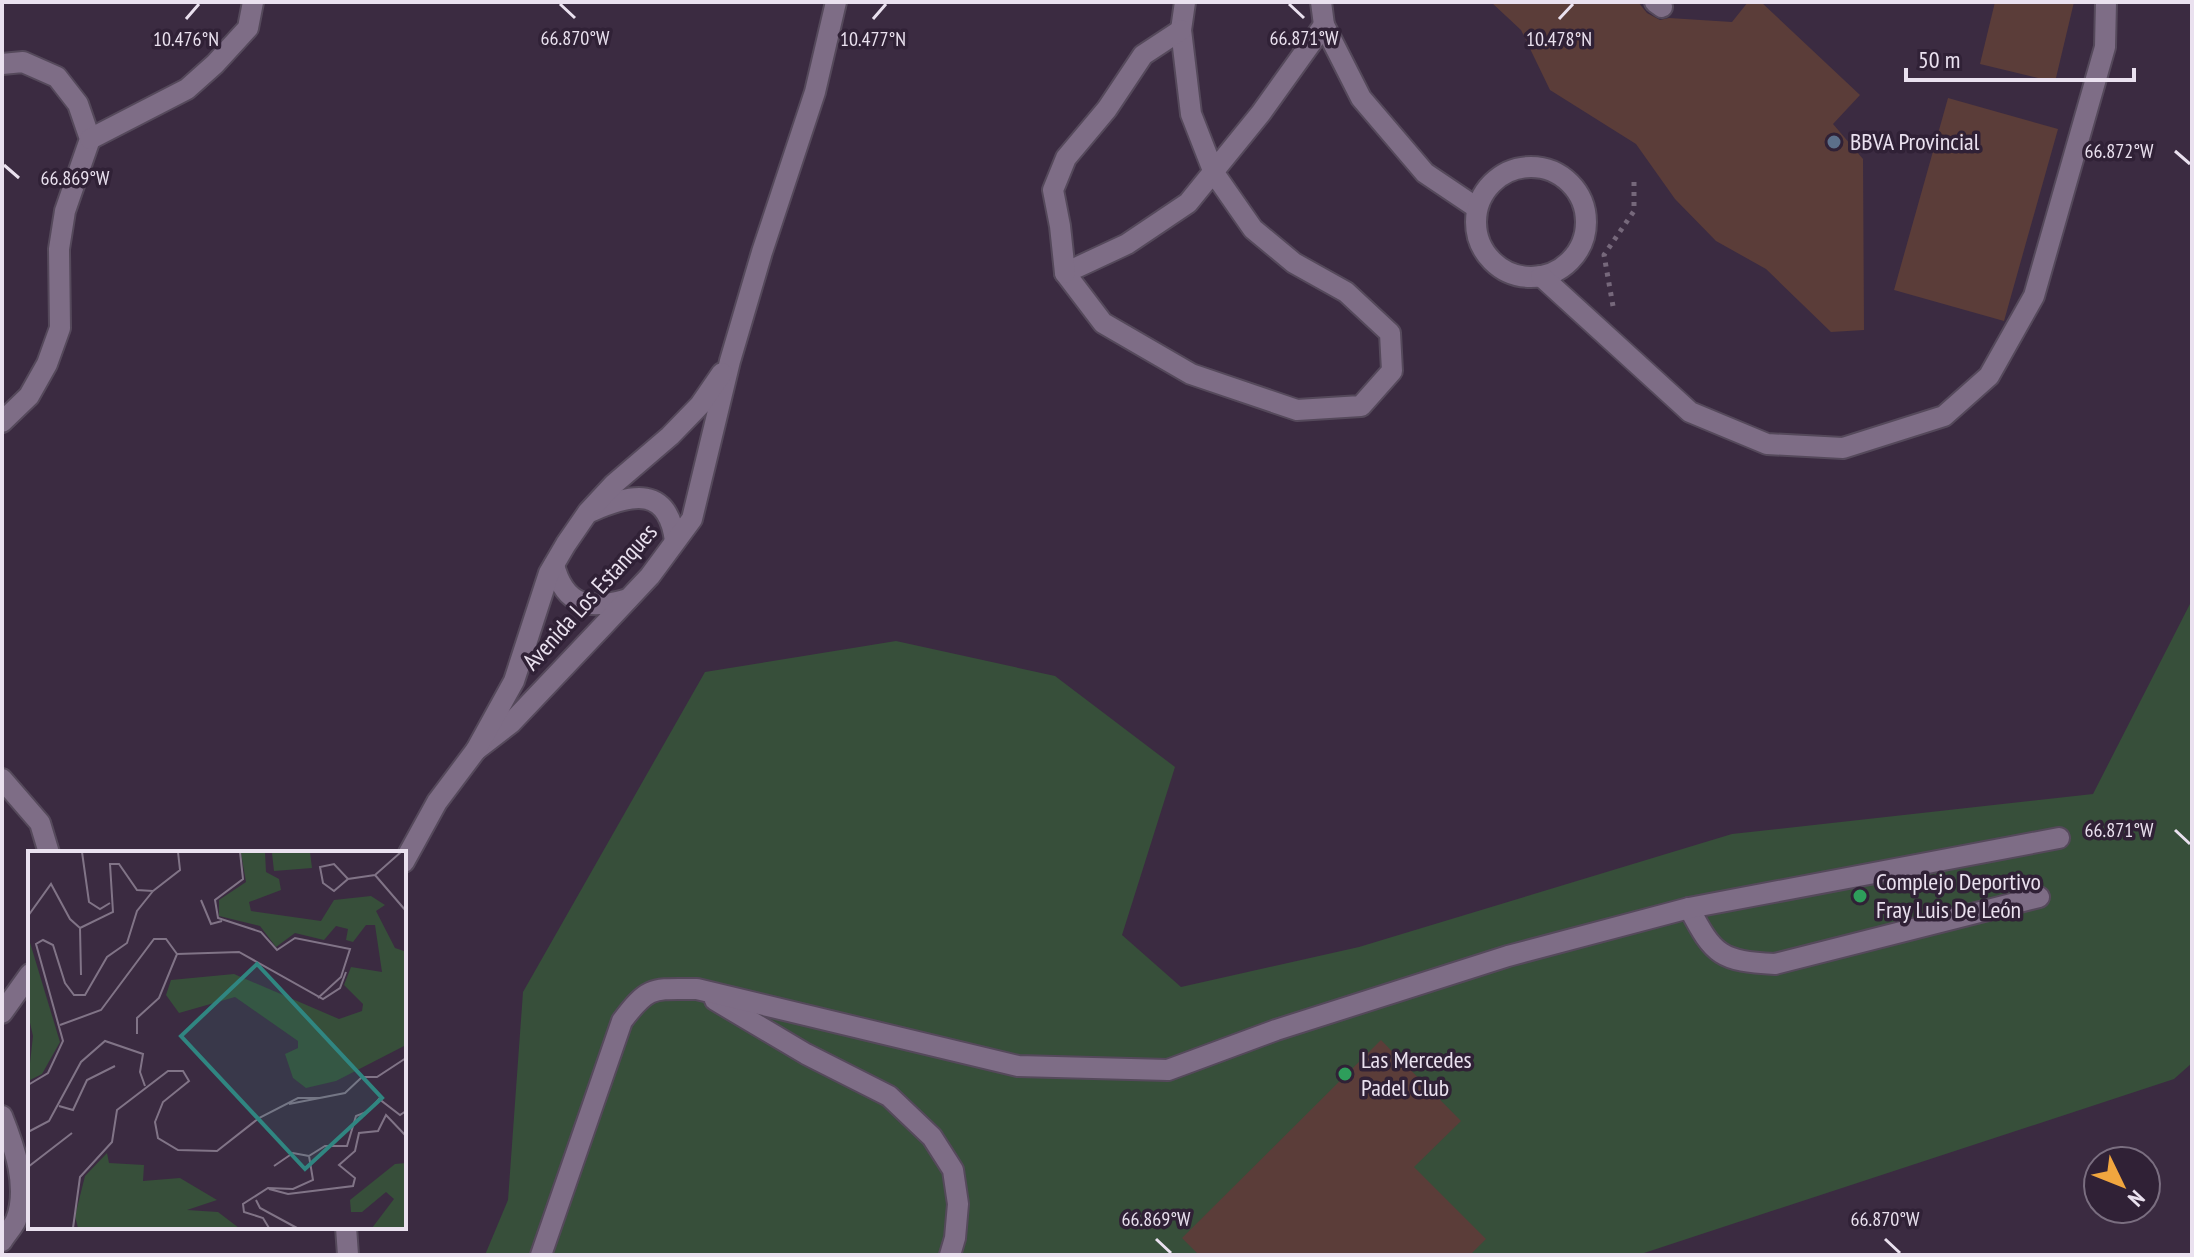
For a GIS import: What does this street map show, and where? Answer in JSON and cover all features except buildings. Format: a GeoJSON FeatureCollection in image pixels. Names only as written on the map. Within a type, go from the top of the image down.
{"type":"FeatureCollection","features":[{"type":"Feature","properties":{"kind":"street"},"geometry":{"type":"LineString","coordinates":[[90,139],[187,89],[248,28],[253,2]]}},
{"type":"Feature","properties":{"kind":"street","name":"Avenida Los Estanques"},"geometry":{"type":"LineString","coordinates":[[476,750],[511,723],[650,576],[692,519],[730,361],[815,92],[836,2]]}},
{"type":"Feature","properties":{"kind":"street"},"geometry":{"type":"LineString","coordinates":[[1181,30],[1143,55],[1107,109],[1066,158],[1053,190],[1065,273],[1103,323],[1191,374],[1297,410],[1361,406],[1392,371],[1390,333],[1346,292],[1294,263],[1253,229],[1214,173],[1191,114],[1181,30],[1185,2]]}},
{"type":"Feature","properties":{"kind":"street"},"geometry":{"type":"LineString","coordinates":[[1321,2],[1324,25],[1361,98],[1425,173],[1477,208]]}},
{"type":"Feature","properties":{"kind":"street"},"geometry":{"type":"LineString","coordinates":[[1541,276],[1690,412],[1767,444],[1843,448],[1944,416],[1989,376],[2034,296],[2105,47],[2106,2]]}},
{"type":"Feature","properties":{"kind":"street"},"geometry":{"type":"LineString","coordinates":[[1065,273],[1127,244],[1188,203],[1261,113],[1324,25]]}},
{"type":"Feature","properties":{"kind":"street"},"geometry":{"type":"LineString","coordinates":[[2,64],[23,62],[57,77],[78,104],[90,139],[65,211],[61,236],[60,328],[47,364],[29,396],[2,422]]}},
{"type":"Feature","properties":{"kind":"street"},"geometry":{"type":"LineString","coordinates":[[1519,168],[1547,169],[1571,183],[1582,199],[1586,213],[1585,235],[1577,253],[1566,265],[1541,276],[1521,277],[1494,263],[1483,249],[1476,229],[1477,208],[1486,190],[1502,175],[1519,168]]}},
{"type":"Feature","properties":{"kind":"street","name":"Avenida Los Estanques"},"geometry":{"type":"LineString","coordinates":[[406,858],[437,802],[476,750],[514,681],[540,601],[566,544],[588,512],[614,484],[670,436],[700,405],[730,361]]}},
{"type":"Feature","properties":{"kind":"street"},"geometry":{"type":"LineString","coordinates":[[588,512],[631,498],[654,501],[666,513],[675,541]]}},
{"type":"Feature","properties":{"kind":"street"},"geometry":{"type":"LineString","coordinates":[[554,565],[565,593],[578,602],[609,604],[628,599]]}},
{"type":"Feature","properties":{"kind":"street"},"geometry":{"type":"LineString","coordinates":[[2,779],[40,823],[48,851]]}},
{"type":"Feature","properties":{"kind":"street"},"geometry":{"type":"LineString","coordinates":[[541,1255],[622,1021],[638,1000],[661,989],[697,989],[1018,1066],[1168,1070],[1276,1030],[1508,956],[1689,908],[2059,838]]}},
{"type":"Feature","properties":{"kind":"street"},"geometry":{"type":"LineString","coordinates":[[1689,908],[1713,948],[1737,962],[1775,964],[2039,897]]}},
{"type":"Feature","properties":{"kind":"street"},"geometry":{"type":"LineString","coordinates":[[2,1013],[28,977]]}},
{"type":"Feature","properties":{"kind":"street"},"geometry":{"type":"LineString","coordinates":[[697,989],[806,1054],[889,1096],[932,1137],[953,1170],[957,1193],[955,1238],[950,1255]]}},
{"type":"Feature","properties":{"kind":"street"},"geometry":{"type":"LineString","coordinates":[[2,1116],[15,1149],[21,1193],[16,1219],[2,1241]]}},
{"type":"Feature","properties":{"kind":"street"},"geometry":{"type":"LineString","coordinates":[[346,1229],[348,1255]]}},
{"type":"Feature","properties":{"kind":"path"},"geometry":{"type":"LineString","coordinates":[[1614,310],[1604,255],[1634,211],[1634,177]]}},
{"type":"Feature","properties":{"kind":"green space","name":"Complejo Deportivo Fray Luis De León"},"geometry":{"type":"Polygon","coordinates":[[[2192,600],[2192,1063],[2174,1079],[1638,1255],[485,1255],[508,1200],[523,992],[705,672],[896,641],[1055,676],[1175,767],[1122,935],[1181,987],[1359,947],[1732,834],[2093,794],[2192,600]]]}},
{"type":"Feature","properties":{"kind":"place","name":"BBVA Provincial"},"geometry":{"type":"Point","coordinates":[1834,142]}},
{"type":"Feature","properties":{"kind":"place","name":"Complejo Deportivo Fray Luis De León"},"geometry":{"type":"Point","coordinates":[1860,896]}},
{"type":"Feature","properties":{"kind":"place","name":"Las Mercedes Padel Club"},"geometry":{"type":"Point","coordinates":[1345,1074]}}]}
